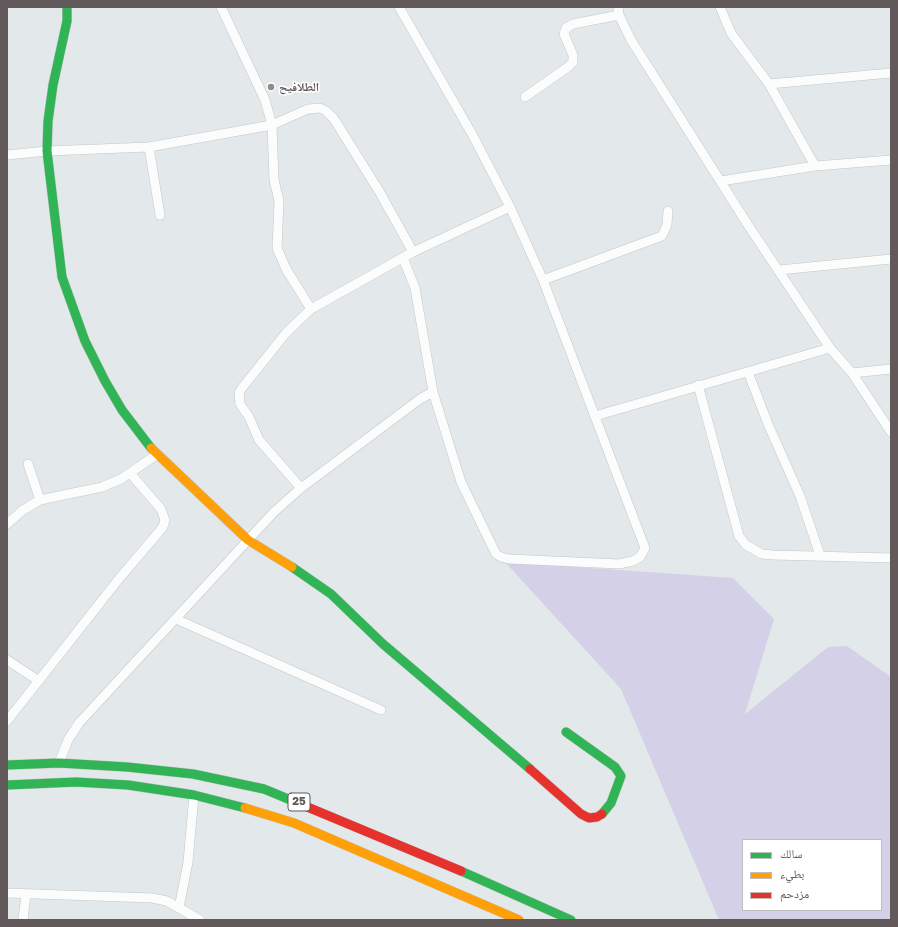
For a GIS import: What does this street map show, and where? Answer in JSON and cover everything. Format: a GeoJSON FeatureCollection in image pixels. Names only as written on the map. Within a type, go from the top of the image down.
{"type":"FeatureCollection","features":[{"type":"Feature","properties":{"kind":"main road"},"geometry":{"type":"LineString","coordinates":[[67,7],[67,21],[50,106],[47,151],[59,260],[62,277],[85,341],[105,381],[122,410],[156,455],[248,540],[304,574],[331,594],[383,644],[504,746],[581,814],[589,818],[597,817],[604,812],[611,803],[621,776],[615,767],[566,732]]}},
{"type":"Feature","properties":{"kind":"main road","name":"25"},"geometry":{"type":"LineString","coordinates":[[7,765],[58,763],[127,767],[193,774],[264,789],[421,853],[571,920]]}},
{"type":"Feature","properties":{"kind":"main road","name":"25"},"geometry":{"type":"LineString","coordinates":[[7,785],[76,782],[128,785],[194,795],[228,803],[294,823],[519,920]]}},
{"type":"Feature","properties":{"kind":"street"},"geometry":{"type":"LineString","coordinates":[[221,7],[264,100],[272,125],[274,180],[279,201],[277,248],[286,269],[312,309]]}},
{"type":"Feature","properties":{"kind":"street"},"geometry":{"type":"LineString","coordinates":[[399,7],[472,134],[510,208],[543,280],[645,548],[640,557],[633,561],[619,564],[509,559],[501,557],[494,550],[461,482],[434,392],[415,288],[403,258]]}},
{"type":"Feature","properties":{"kind":"street"},"geometry":{"type":"LineString","coordinates":[[720,7],[731,33],[769,84],[815,166]]}},
{"type":"Feature","properties":{"kind":"street"},"geometry":{"type":"LineString","coordinates":[[525,97],[573,62],[573,55],[564,34],[566,28],[573,24],[618,11],[631,40],[721,181],[830,348],[852,373],[891,432]]}},
{"type":"Feature","properties":{"kind":"street"},"geometry":{"type":"LineString","coordinates":[[769,84],[891,73]]}},
{"type":"Feature","properties":{"kind":"street"},"geometry":{"type":"LineString","coordinates":[[7,155],[47,151],[149,147],[272,125],[308,109],[320,108],[326,111],[379,191],[413,252]]}},
{"type":"Feature","properties":{"kind":"street"},"geometry":{"type":"LineString","coordinates":[[149,147],[160,215]]}},
{"type":"Feature","properties":{"kind":"street"},"geometry":{"type":"LineString","coordinates":[[721,181],[815,166],[891,160]]}},
{"type":"Feature","properties":{"kind":"street"},"geometry":{"type":"LineString","coordinates":[[301,488],[259,440],[239,398],[242,388],[286,333],[312,309],[413,252],[510,208]]}},
{"type":"Feature","properties":{"kind":"street"},"geometry":{"type":"LineString","coordinates":[[543,280],[662,236],[667,226],[668,211]]}},
{"type":"Feature","properties":{"kind":"street"},"geometry":{"type":"LineString","coordinates":[[779,270],[891,259]]}},
{"type":"Feature","properties":{"kind":"street"},"geometry":{"type":"LineString","coordinates":[[595,416],[830,348]]}},
{"type":"Feature","properties":{"kind":"street"},"geometry":{"type":"LineString","coordinates":[[852,373],[891,369]]}},
{"type":"Feature","properties":{"kind":"street"},"geometry":{"type":"LineString","coordinates":[[748,372],[768,424],[800,496],[820,555]]}},
{"type":"Feature","properties":{"kind":"street"},"geometry":{"type":"LineString","coordinates":[[698,385],[739,536],[752,550],[773,556],[820,555],[891,558]]}},
{"type":"Feature","properties":{"kind":"street"},"geometry":{"type":"LineString","coordinates":[[58,763],[65,745],[79,723],[274,512],[301,488],[420,399],[434,392]]}},
{"type":"Feature","properties":{"kind":"street"},"geometry":{"type":"LineString","coordinates":[[7,524],[22,510],[40,500],[102,487],[130,473],[156,455]]}},
{"type":"Feature","properties":{"kind":"street"},"geometry":{"type":"LineString","coordinates":[[28,464],[40,500]]}},
{"type":"Feature","properties":{"kind":"street"},"geometry":{"type":"LineString","coordinates":[[7,721],[118,580],[163,527],[165,520],[160,509],[130,473]]}},
{"type":"Feature","properties":{"kind":"street"},"geometry":{"type":"LineString","coordinates":[[176,619],[381,710]]}},
{"type":"Feature","properties":{"kind":"street"},"geometry":{"type":"LineString","coordinates":[[7,660],[39,681]]}},
{"type":"Feature","properties":{"kind":"street"},"geometry":{"type":"LineString","coordinates":[[179,908],[188,862],[194,795]]}},
{"type":"Feature","properties":{"kind":"street"},"geometry":{"type":"LineString","coordinates":[[7,893],[152,898],[167,901],[200,920]]}},
{"type":"Feature","properties":{"kind":"street"},"geometry":{"type":"LineString","coordinates":[[23,920],[26,894]]}},
{"type":"Feature","properties":{"kind":"shaded area"},"geometry":{"type":"Polygon","coordinates":[[[505,562],[733,578],[774,619],[745,714],[828,647],[847,646],[891,677],[891,920],[719,920],[621,689],[505,562]]]}},
{"type":"Feature","properties":{"kind":"traffic: fast"},"geometry":{"type":"LineString","coordinates":[[67,7],[67,21],[53,85],[48,121],[47,151],[62,277],[85,341],[105,381],[122,410],[151,448]]}},
{"type":"Feature","properties":{"kind":"traffic: fast"},"geometry":{"type":"LineString","coordinates":[[292,567],[331,594],[383,644],[530,769]]}},
{"type":"Feature","properties":{"kind":"traffic: fast"},"geometry":{"type":"LineString","coordinates":[[566,732],[615,767],[621,776],[611,803],[602,814]]}},
{"type":"Feature","properties":{"kind":"traffic: fast"},"geometry":{"type":"LineString","coordinates":[[7,765],[59,763],[127,767],[193,774],[264,789],[293,801]]}},
{"type":"Feature","properties":{"kind":"traffic: fast"},"geometry":{"type":"LineString","coordinates":[[7,785],[76,782],[128,785],[194,795],[245,808]]}},
{"type":"Feature","properties":{"kind":"traffic: fast"},"geometry":{"type":"LineString","coordinates":[[461,871],[571,920]]}},
{"type":"Feature","properties":{"kind":"traffic: slow"},"geometry":{"type":"LineString","coordinates":[[151,448],[248,540],[292,567]]}},
{"type":"Feature","properties":{"kind":"traffic: slow"},"geometry":{"type":"LineString","coordinates":[[245,808],[294,823],[519,920]]}},
{"type":"Feature","properties":{"kind":"traffic: jam"},"geometry":{"type":"LineString","coordinates":[[530,769],[581,814],[589,818],[597,817],[602,814]]}},
{"type":"Feature","properties":{"kind":"traffic: jam"},"geometry":{"type":"LineString","coordinates":[[293,801],[461,871]]}},
{"type":"Feature","properties":{"kind":"place","name":"الطلافيح"},"geometry":{"type":"Point","coordinates":[271,87]}}]}
